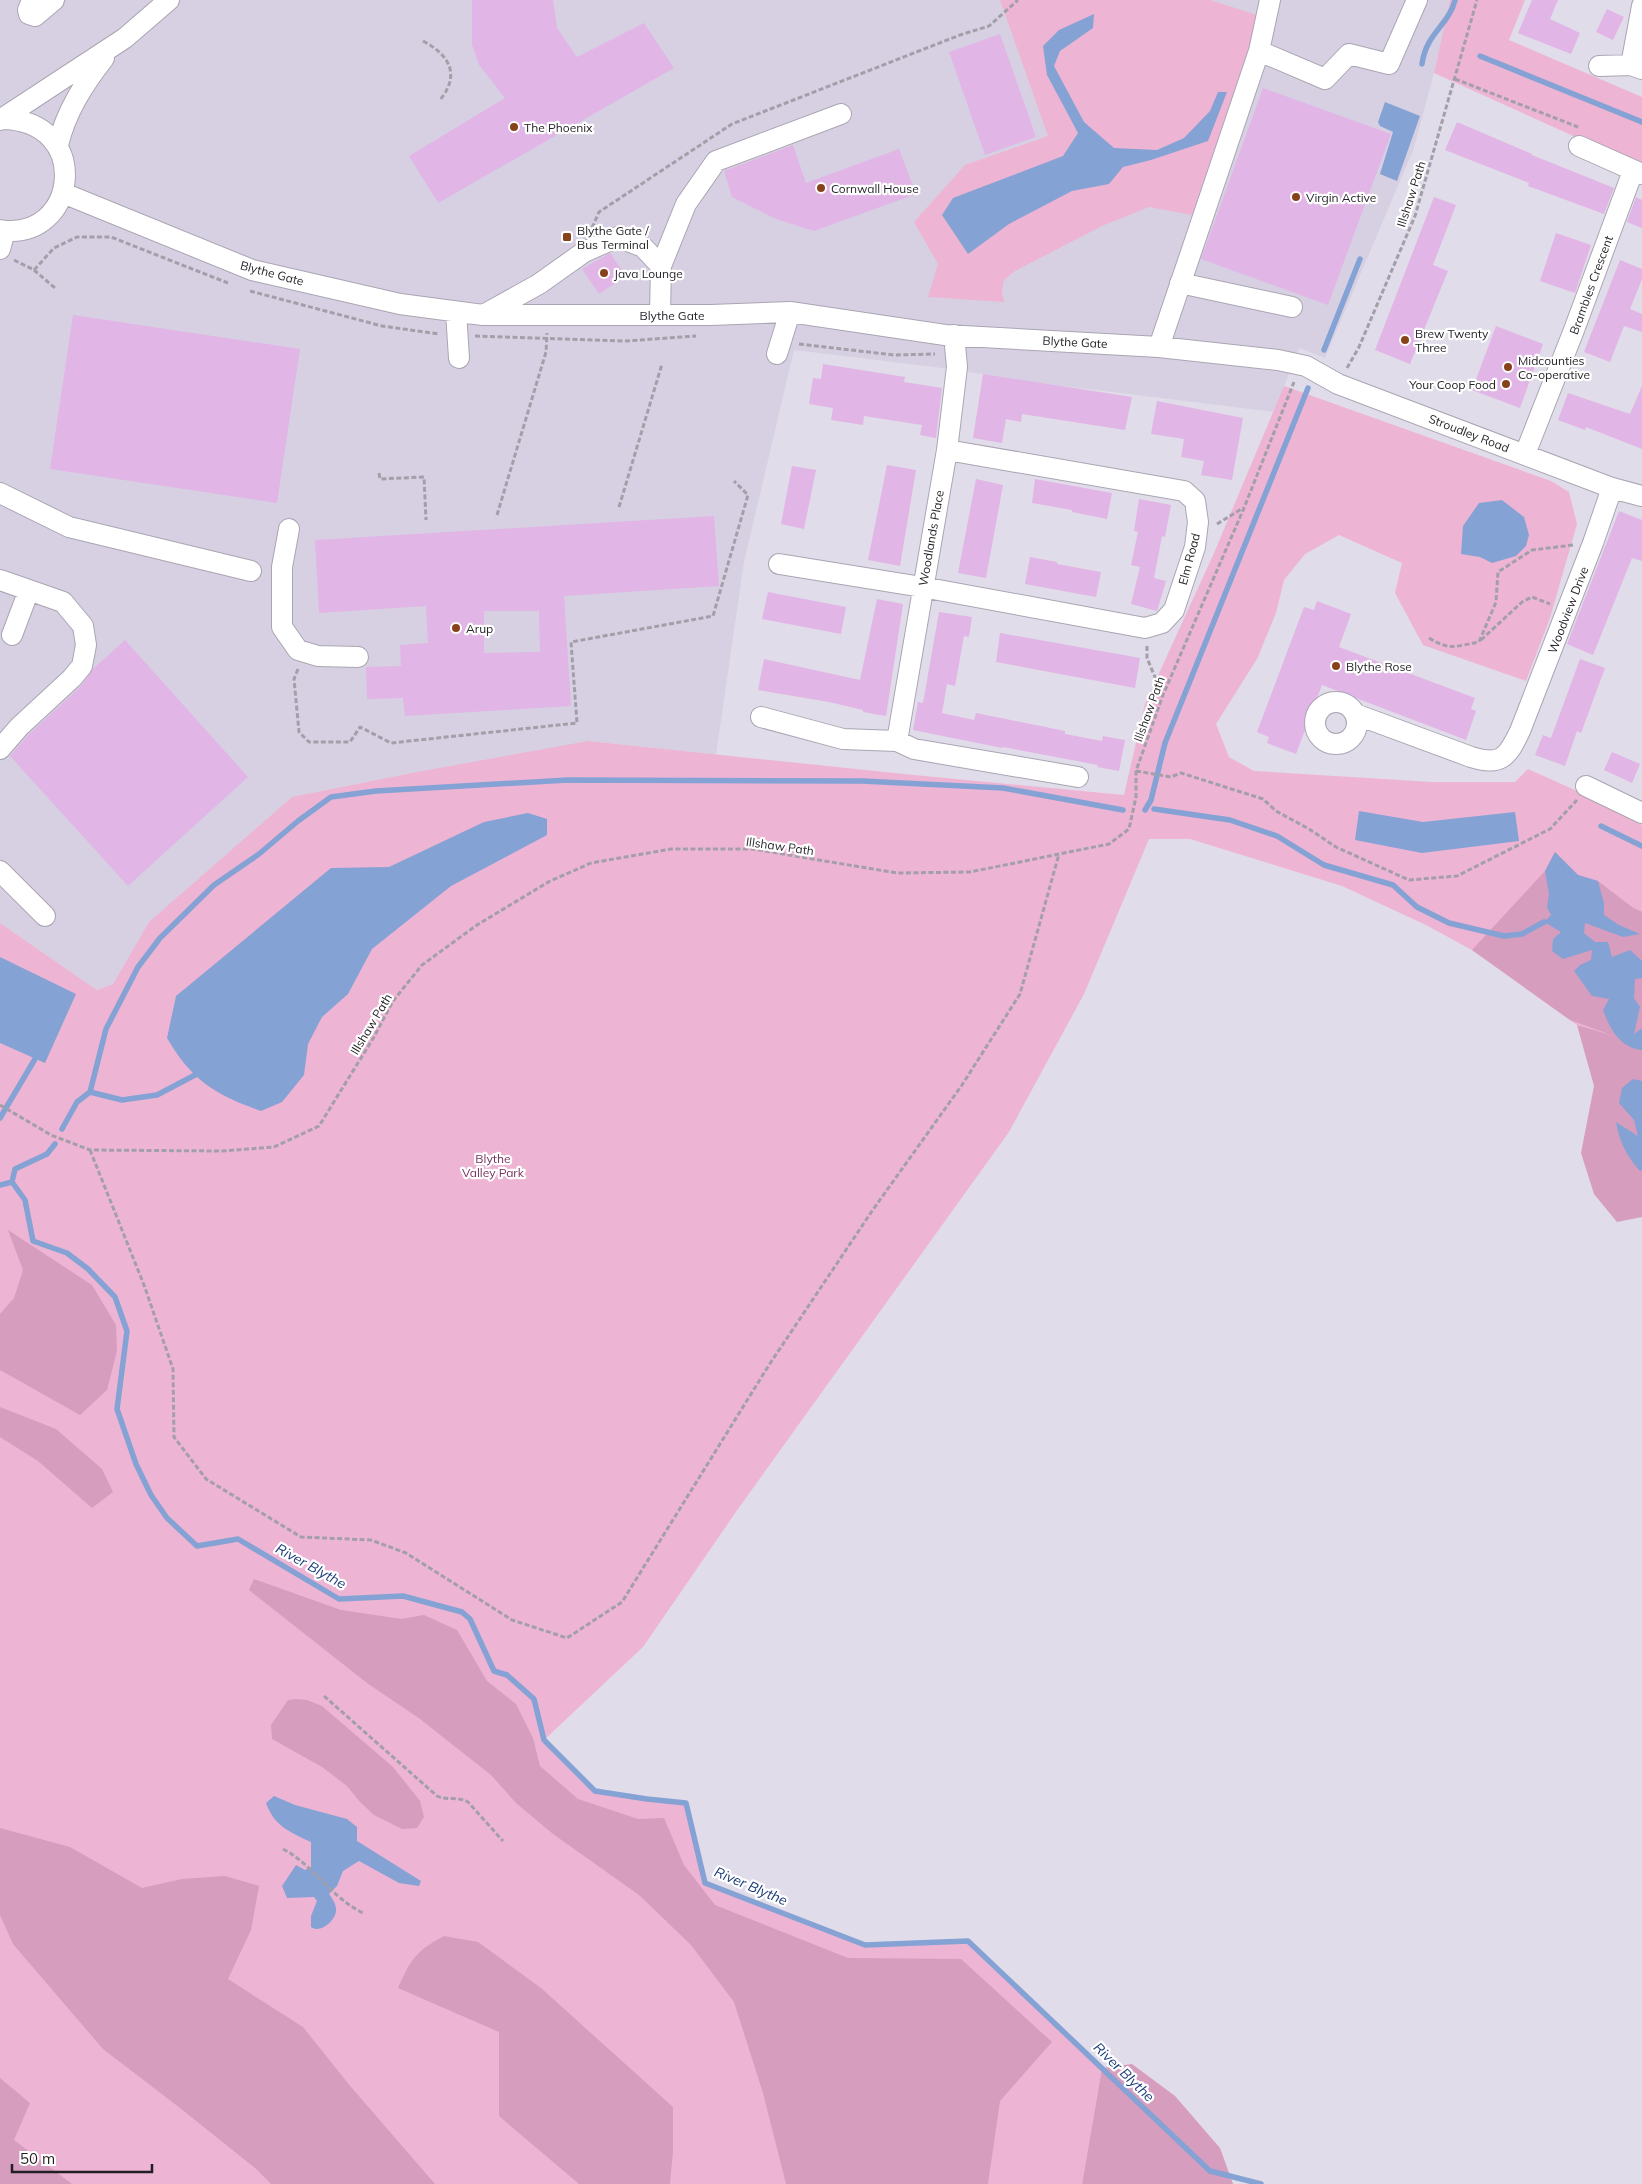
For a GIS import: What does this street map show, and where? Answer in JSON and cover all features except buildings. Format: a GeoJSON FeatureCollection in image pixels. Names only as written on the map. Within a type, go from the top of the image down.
{"type":"FeatureCollection","features":[{"type":"Feature","properties":{"kind":"street"},"geometry":{"type":"LineString","coordinates":[[32,0],[28,10],[29,14],[35,16],[54,0]]}},
{"type":"Feature","properties":{"kind":"street"},"geometry":{"type":"LineString","coordinates":[[1,119],[114,45],[169,0]]}},
{"type":"Feature","properties":{"kind":"street"},"geometry":{"type":"LineString","coordinates":[[1159,347],[1259,51],[1270,0]]}},
{"type":"Feature","properties":{"kind":"street"},"geometry":{"type":"LineString","coordinates":[[1259,51],[1325,79],[1349,54],[1389,64],[1417,0]]}},
{"type":"Feature","properties":{"kind":"street"},"geometry":{"type":"LineString","coordinates":[[1600,66],[1637,67],[1642,6]]}},
{"type":"Feature","properties":{"kind":"street"},"geometry":{"type":"LineString","coordinates":[[58,145],[66,117],[84,84],[114,45]]}},
{"type":"Feature","properties":{"kind":"street"},"geometry":{"type":"LineString","coordinates":[[660,314],[661,266],[686,204],[716,162],[841,114]]}},
{"type":"Feature","properties":{"kind":"street"},"geometry":{"type":"LineString","coordinates":[[1,119],[19,119],[39,127],[58,145],[64,161],[66,180],[63,193],[57,205],[39,223],[4,242]]}},
{"type":"Feature","properties":{"kind":"street"},"geometry":{"type":"LineString","coordinates":[[1579,137],[1638,173]]}},
{"type":"Feature","properties":{"kind":"street","name":"Brambles Crescent"},"geometry":{"type":"LineString","coordinates":[[1525,454],[1638,173]]}},
{"type":"Feature","properties":{"kind":"street","name":"Blythe Gate"},"geometry":{"type":"LineString","coordinates":[[63,193],[252,270],[400,304],[456,312],[483,315],[547,316],[711,315],[790,312],[954,335],[1159,347],[1278,360],[1298,365]]}},
{"type":"Feature","properties":{"kind":"street"},"geometry":{"type":"LineString","coordinates":[[483,315],[539,284],[584,252],[618,237],[643,247],[661,266]]}},
{"type":"Feature","properties":{"kind":"street"},"geometry":{"type":"LineString","coordinates":[[1180,283],[1292,307]]}},
{"type":"Feature","properties":{"kind":"street"},"geometry":{"type":"LineString","coordinates":[[456,312],[459,358]]}},
{"type":"Feature","properties":{"kind":"street"},"geometry":{"type":"LineString","coordinates":[[777,354],[790,312]]}},
{"type":"Feature","properties":{"kind":"street","name":"Woodlands Place"},"geometry":{"type":"LineString","coordinates":[[897,741],[947,450],[957,367],[954,335]]}},
{"type":"Feature","properties":{"kind":"street","name":"Stroudley Road"},"geometry":{"type":"LineString","coordinates":[[1298,365],[1306,366],[1338,384],[1612,488],[1642,496]]}},
{"type":"Feature","properties":{"kind":"street","name":"Elm Road"},"geometry":{"type":"LineString","coordinates":[[947,450],[1184,491],[1195,501],[1197,525],[1195,547],[1174,610],[1162,623],[1148,628]]}},
{"type":"Feature","properties":{"kind":"street","name":"Woodview Drive"},"geometry":{"type":"LineString","coordinates":[[1355,714],[1488,762],[1501,759],[1512,748],[1520,731],[1567,612],[1612,488]]}},
{"type":"Feature","properties":{"kind":"street"},"geometry":{"type":"LineString","coordinates":[[0,493],[69,527],[251,571]]}},
{"type":"Feature","properties":{"kind":"street"},"geometry":{"type":"LineString","coordinates":[[289,529],[282,567],[282,627],[298,650],[318,656],[358,657]]}},
{"type":"Feature","properties":{"kind":"street"},"geometry":{"type":"LineString","coordinates":[[779,564],[922,587],[1148,628]]}},
{"type":"Feature","properties":{"kind":"street"},"geometry":{"type":"LineString","coordinates":[[0,580],[62,602],[83,626],[86,637],[85,657],[82,666],[0,749]]}},
{"type":"Feature","properties":{"kind":"street"},"geometry":{"type":"LineString","coordinates":[[12,635],[29,590]]}},
{"type":"Feature","properties":{"kind":"street"},"geometry":{"type":"LineString","coordinates":[[761,717],[844,739],[897,741],[914,749],[1078,777]]}},
{"type":"Feature","properties":{"kind":"street"},"geometry":{"type":"LineString","coordinates":[[1586,786],[1642,813]]}},
{"type":"Feature","properties":{"kind":"street"},"geometry":{"type":"LineString","coordinates":[[0,870],[45,916]]}},
{"type":"Feature","properties":{"kind":"path","name":"Illshaw Path"},"geometry":{"type":"LineString","coordinates":[[1338,384],[1360,346],[1415,216],[1477,0]]}},
{"type":"Feature","properties":{"kind":"path"},"geometry":{"type":"LineString","coordinates":[[423,41],[435,47],[449,64],[451,76],[448,90],[440,100]]}},
{"type":"Feature","properties":{"kind":"path"},"geometry":{"type":"LineString","coordinates":[[1455,79],[1579,137]]}},
{"type":"Feature","properties":{"kind":"path"},"geometry":{"type":"LineString","coordinates":[[34,270],[54,248],[77,237]]}},
{"type":"Feature","properties":{"kind":"path"},"geometry":{"type":"LineString","coordinates":[[4,242],[55,288]]}},
{"type":"Feature","properties":{"kind":"path"},"geometry":{"type":"LineString","coordinates":[[497,515],[546,352],[547,316]]}},
{"type":"Feature","properties":{"kind":"path"},"geometry":{"type":"LineString","coordinates":[[619,507],[662,364]]}},
{"type":"Feature","properties":{"kind":"path","name":"Illshaw Path"},"geometry":{"type":"LineString","coordinates":[[0,1105],[50,1136],[90,1150],[222,1151],[274,1147],[319,1126],[374,1037],[393,1001],[422,965],[478,925],[550,881],[590,863],[671,849],[753,849],[897,874],[970,872],[1109,844],[1128,829],[1136,797],[1136,771],[1162,695],[1244,508],[1290,393],[1298,365]]}},
{"type":"Feature","properties":{"kind":"path"},"geometry":{"type":"LineString","coordinates":[[380,473],[380,479],[424,477],[426,520]]}},
{"type":"Feature","properties":{"kind":"path"},"geometry":{"type":"LineString","coordinates":[[305,652],[294,679],[299,732],[309,742],[350,742],[360,727],[391,743],[577,723],[571,642],[713,616],[748,495],[734,481]]}},
{"type":"Feature","properties":{"kind":"path"},"geometry":{"type":"LineString","coordinates":[[1197,525],[1213,526],[1244,508]]}},
{"type":"Feature","properties":{"kind":"path"},"geometry":{"type":"LineString","coordinates":[[1479,642],[1496,602],[1498,572],[1532,550],[1555,547]]}},
{"type":"Feature","properties":{"kind":"path"},"geometry":{"type":"LineString","coordinates":[[1429,638],[1440,645],[1453,648],[1479,642],[1522,602],[1532,597],[1567,612]]}},
{"type":"Feature","properties":{"kind":"path"},"geometry":{"type":"LineString","coordinates":[[1148,628],[1146,658],[1162,695]]}},
{"type":"Feature","properties":{"kind":"path"},"geometry":{"type":"LineString","coordinates":[[1136,771],[1150,775],[1171,777],[1181,773],[1264,799],[1276,811],[1336,846],[1409,880],[1457,876],[1550,829],[1563,816]]}},
{"type":"Feature","properties":{"kind":"path"},"geometry":{"type":"LineString","coordinates":[[90,1150],[144,1284],[173,1369],[174,1437],[206,1479],[300,1537],[371,1540],[406,1553],[512,1620],[568,1638],[622,1602],[768,1365],[872,1211],[962,1085],[1020,994],[1059,854]]}},
{"type":"Feature","properties":{"kind":"path"},"geometry":{"type":"LineString","coordinates":[[324,1696],[437,1796],[445,1800],[463,1799],[468,1802],[503,1841]]}},
{"type":"Feature","properties":{"kind":"path"},"geometry":{"type":"LineString","coordinates":[[283,1849],[306,1864],[336,1897],[351,1908],[366,1914]]}},
{"type":"Feature","properties":{"kind":"shaded area"},"geometry":{"type":"Polygon","coordinates":[[[0,0],[1450,0],[1434,73],[1414,148],[1325,358],[1299,348],[1274,412],[794,350],[744,562],[716,755],[589,741],[149,922],[113,984],[97,990],[0,923],[0,0]]]}},
{"type":"Feature","properties":{"kind":"shaded area"},"geometry":{"type":"Polygon","coordinates":[[[1555,852],[1578,875],[1598,881],[1632,907],[1642,912],[1642,1217],[1617,1222],[1594,1194],[1581,1153],[1594,1086],[1577,1025],[1614,1036],[1570,1020],[1472,950],[1545,871],[1555,852]]]}},
{"type":"Feature","properties":{"kind":"shaded area"},"geometry":{"type":"Polygon","coordinates":[[[8,1230],[92,1285],[116,1325],[117,1351],[107,1390],[80,1415],[0,1370],[0,1314],[14,1298],[23,1270],[8,1230]]]}},
{"type":"Feature","properties":{"kind":"shaded area"},"geometry":{"type":"Polygon","coordinates":[[[0,1407],[56,1429],[102,1469],[113,1492],[92,1508],[38,1461],[0,1437],[0,1407]]]}},
{"type":"Feature","properties":{"kind":"shaded area"},"geometry":{"type":"Polygon","coordinates":[[[254,1579],[341,1610],[402,1619],[424,1615],[457,1630],[487,1681],[516,1704],[533,1738],[540,1766],[578,1799],[638,1819],[664,1818],[684,1865],[715,1905],[848,1958],[961,1959],[1052,2042],[1000,2101],[988,2184],[786,2184],[763,2093],[734,2002],[691,1945],[639,1895],[553,1834],[516,1803],[491,1775],[420,1719],[367,1683],[249,1590],[254,1579]]]}},
{"type":"Feature","properties":{"kind":"shaded area"},"geometry":{"type":"Polygon","coordinates":[[[288,1700],[307,1700],[322,1706],[393,1767],[420,1801],[424,1817],[417,1828],[402,1829],[374,1815],[347,1786],[322,1767],[272,1739],[271,1725],[288,1700]]]}},
{"type":"Feature","properties":{"kind":"shaded area"},"geometry":{"type":"Polygon","coordinates":[[[0,1828],[70,1847],[142,1888],[182,1879],[225,1876],[259,1886],[251,1930],[228,1979],[303,2027],[351,2087],[435,2184],[271,2184],[255,2168],[103,2049],[13,1944],[0,1915],[0,1828]]]}},
{"type":"Feature","properties":{"kind":"shaded area"},"geometry":{"type":"Polygon","coordinates":[[[444,1936],[478,1942],[541,1988],[673,2107],[673,2151],[670,2184],[579,2184],[499,2116],[499,2032],[398,1988],[415,1957],[427,1946],[444,1936]]]}},
{"type":"Feature","properties":{"kind":"shaded area"},"geometry":{"type":"Polygon","coordinates":[[[1132,2064],[1175,2096],[1220,2148],[1233,2184],[1082,2184],[1102,2068],[1132,2064]]]}},
{"type":"Feature","properties":{"kind":"shaded area"},"geometry":{"type":"Polygon","coordinates":[[[0,2078],[30,2103],[14,2140],[72,2184],[0,2184],[0,2078]]]}},
{"type":"Feature","properties":{"kind":"green space"},"geometry":{"type":"Polygon","coordinates":[[[1000,0],[1210,0],[1260,16],[1192,215],[1149,207],[1102,226],[1015,271],[1004,280],[1002,291],[1004,302],[928,297],[938,264],[914,222],[965,165],[1048,136],[1000,0]]]}},
{"type":"Feature","properties":{"kind":"green space"},"geometry":{"type":"Polygon","coordinates":[[[1450,0],[1525,0],[1509,40],[1642,97],[1642,167],[1434,73],[1450,0]]]}},
{"type":"Feature","properties":{"kind":"green space","name":"Blythe Valley Park"},"geometry":{"type":"Polygon","coordinates":[[[1284,386],[1551,481],[1569,492],[1577,524],[1550,618],[1526,681],[1423,645],[1395,593],[1402,563],[1339,535],[1305,554],[1284,580],[1276,613],[1257,659],[1216,724],[1229,757],[1254,771],[1432,782],[1515,782],[1528,769],[1577,791],[1642,825],[1642,1047],[1577,1025],[1472,950],[1426,925],[1342,886],[1190,839],[1149,839],[1084,994],[1009,1132],[738,1509],[643,1647],[544,1740],[595,1791],[686,1803],[705,1883],[865,1945],[968,1941],[1102,2068],[1082,2184],[0,2184],[0,923],[97,990],[113,984],[149,922],[292,797],[588,741],[1124,795],[1145,704],[1214,553],[1284,386]]]}},
{"type":"Feature","properties":{"kind":"water"},"geometry":{"type":"Polygon","coordinates":[[[1094,14],[1093,28],[1060,51],[1054,66],[1084,122],[1114,148],[1157,150],[1184,138],[1210,111],[1218,92],[1227,92],[1208,141],[1123,167],[1109,184],[1072,191],[1009,224],[968,254],[942,215],[953,198],[1063,156],[1078,133],[1047,75],[1043,46],[1059,30],[1094,14]]]}},
{"type":"Feature","properties":{"kind":"water"},"geometry":{"type":"Polygon","coordinates":[[[1385,102],[1420,116],[1397,181],[1380,174],[1393,132],[1380,126],[1378,122],[1385,102]]]}},
{"type":"Feature","properties":{"kind":"water"},"geometry":{"type":"Polygon","coordinates":[[[1502,500],[1524,517],[1529,535],[1526,546],[1516,556],[1492,563],[1480,557],[1461,554],[1463,526],[1479,503],[1502,500]]]}},
{"type":"Feature","properties":{"kind":"water"},"geometry":{"type":"Polygon","coordinates":[[[1359,811],[1423,822],[1515,812],[1519,841],[1422,853],[1355,840],[1359,811]]]}},
{"type":"Feature","properties":{"kind":"water"},"geometry":{"type":"Polygon","coordinates":[[[528,813],[547,819],[547,835],[451,886],[372,949],[348,994],[322,1017],[308,1044],[304,1075],[282,1102],[261,1111],[231,1099],[206,1085],[176,1053],[167,1038],[176,996],[331,868],[389,867],[484,822],[528,813]]]}},
{"type":"Feature","properties":{"kind":"water"},"geometry":{"type":"Polygon","coordinates":[[[1555,852],[1578,875],[1598,881],[1604,903],[1604,915],[1619,925],[1640,934],[1623,937],[1585,923],[1584,933],[1595,942],[1608,942],[1612,957],[1630,950],[1642,961],[1642,978],[1635,979],[1634,998],[1640,1007],[1634,1034],[1642,1028],[1642,1050],[1628,1046],[1617,1036],[1603,1010],[1609,999],[1592,996],[1574,971],[1580,965],[1591,960],[1592,950],[1563,959],[1552,951],[1553,939],[1561,932],[1544,922],[1551,915],[1547,907],[1549,894],[1545,871],[1555,852]]]}},
{"type":"Feature","properties":{"kind":"water"},"geometry":{"type":"Polygon","coordinates":[[[0,957],[76,994],[45,1063],[0,1043],[0,957]]]}},
{"type":"Feature","properties":{"kind":"water"},"geometry":{"type":"Polygon","coordinates":[[[1633,1079],[1642,1081],[1642,1170],[1640,1171],[1624,1148],[1616,1122],[1638,1136],[1634,1120],[1619,1103],[1622,1088],[1633,1079]]]}},
{"type":"Feature","properties":{"kind":"water"},"geometry":{"type":"Polygon","coordinates":[[[274,1796],[295,1805],[347,1819],[357,1827],[357,1841],[421,1881],[419,1886],[399,1883],[359,1861],[343,1871],[337,1886],[329,1894],[336,1907],[334,1917],[327,1925],[319,1929],[311,1927],[311,1916],[317,1901],[314,1897],[287,1898],[282,1886],[296,1865],[305,1870],[311,1867],[311,1842],[290,1831],[273,1817],[266,1803],[274,1796]]]}},
{"type":"Feature","properties":{"kind":"waterway"},"geometry":{"type":"LineString","coordinates":[[1422,64],[1428,44],[1448,16],[1455,0]]}},
{"type":"Feature","properties":{"kind":"waterway"},"geometry":{"type":"LineString","coordinates":[[1480,56],[1642,122]]}},
{"type":"Feature","properties":{"kind":"waterway"},"geometry":{"type":"LineString","coordinates":[[1324,350],[1360,259]]}},
{"type":"Feature","properties":{"kind":"waterway"},"geometry":{"type":"LineString","coordinates":[[1145,810],[1151,800],[1165,743],[1308,388]]}},
{"type":"Feature","properties":{"kind":"waterway"},"geometry":{"type":"LineString","coordinates":[[90,1092],[106,1029],[138,967],[160,938],[214,885],[259,854],[298,821],[331,797],[376,791],[568,780],[862,781],[1003,788],[1123,810]]}},
{"type":"Feature","properties":{"kind":"waterway"},"geometry":{"type":"LineString","coordinates":[[1154,809],[1230,820],[1277,836],[1324,865],[1393,885],[1417,907],[1449,923],[1504,936],[1522,934],[1544,922]]}},
{"type":"Feature","properties":{"kind":"waterway"},"geometry":{"type":"LineString","coordinates":[[1601,826],[1642,846]]}},
{"type":"Feature","properties":{"kind":"waterway"},"geometry":{"type":"LineString","coordinates":[[0,1118],[35,1059]]}},
{"type":"Feature","properties":{"kind":"waterway"},"geometry":{"type":"LineString","coordinates":[[62,1129],[77,1102],[90,1092],[122,1100],[157,1095],[195,1075]]}},
{"type":"Feature","properties":{"kind":"waterway"},"geometry":{"type":"LineString","coordinates":[[12,1182],[15,1169],[47,1154],[55,1144]]}},
{"type":"Feature","properties":{"kind":"waterway","name":"River Blythe"},"geometry":{"type":"LineString","coordinates":[[0,1185],[12,1182],[25,1200],[33,1241],[67,1253],[88,1269],[115,1297],[127,1331],[117,1409],[136,1464],[151,1495],[167,1518],[197,1546],[238,1539],[339,1599],[403,1596],[462,1612],[470,1619],[494,1671],[507,1675],[534,1699],[544,1740],[595,1791],[686,1803],[705,1883],[865,1945],[968,1941],[1210,2171],[1261,2184]]}},
{"type":"Feature","properties":{"kind":"place","name":"The Phoenix"},"geometry":{"type":"Point","coordinates":[514,127]}},
{"type":"Feature","properties":{"kind":"place","name":"Cornwall House"},"geometry":{"type":"Point","coordinates":[821,188]}},
{"type":"Feature","properties":{"kind":"place","name":"Virgin Active"},"geometry":{"type":"Point","coordinates":[1296,197]}},
{"type":"Feature","properties":{"kind":"place","name":"Blythe Gate / Bus Terminal"},"geometry":{"type":"Point","coordinates":[567,237]}},
{"type":"Feature","properties":{"kind":"place","name":"Java Lounge"},"geometry":{"type":"Point","coordinates":[604,273]}},
{"type":"Feature","properties":{"kind":"place","name":"Brew Twenty Three"},"geometry":{"type":"Point","coordinates":[1405,340]}},
{"type":"Feature","properties":{"kind":"place","name":"Midcounties Co-operative"},"geometry":{"type":"Point","coordinates":[1508,367]}},
{"type":"Feature","properties":{"kind":"place","name":"Your Coop Food"},"geometry":{"type":"Point","coordinates":[1506,384]}},
{"type":"Feature","properties":{"kind":"place","name":"Arup"},"geometry":{"type":"Point","coordinates":[456,628]}},
{"type":"Feature","properties":{"kind":"place","name":"Blythe Rose"},"geometry":{"type":"Point","coordinates":[1336,666]}}]}
